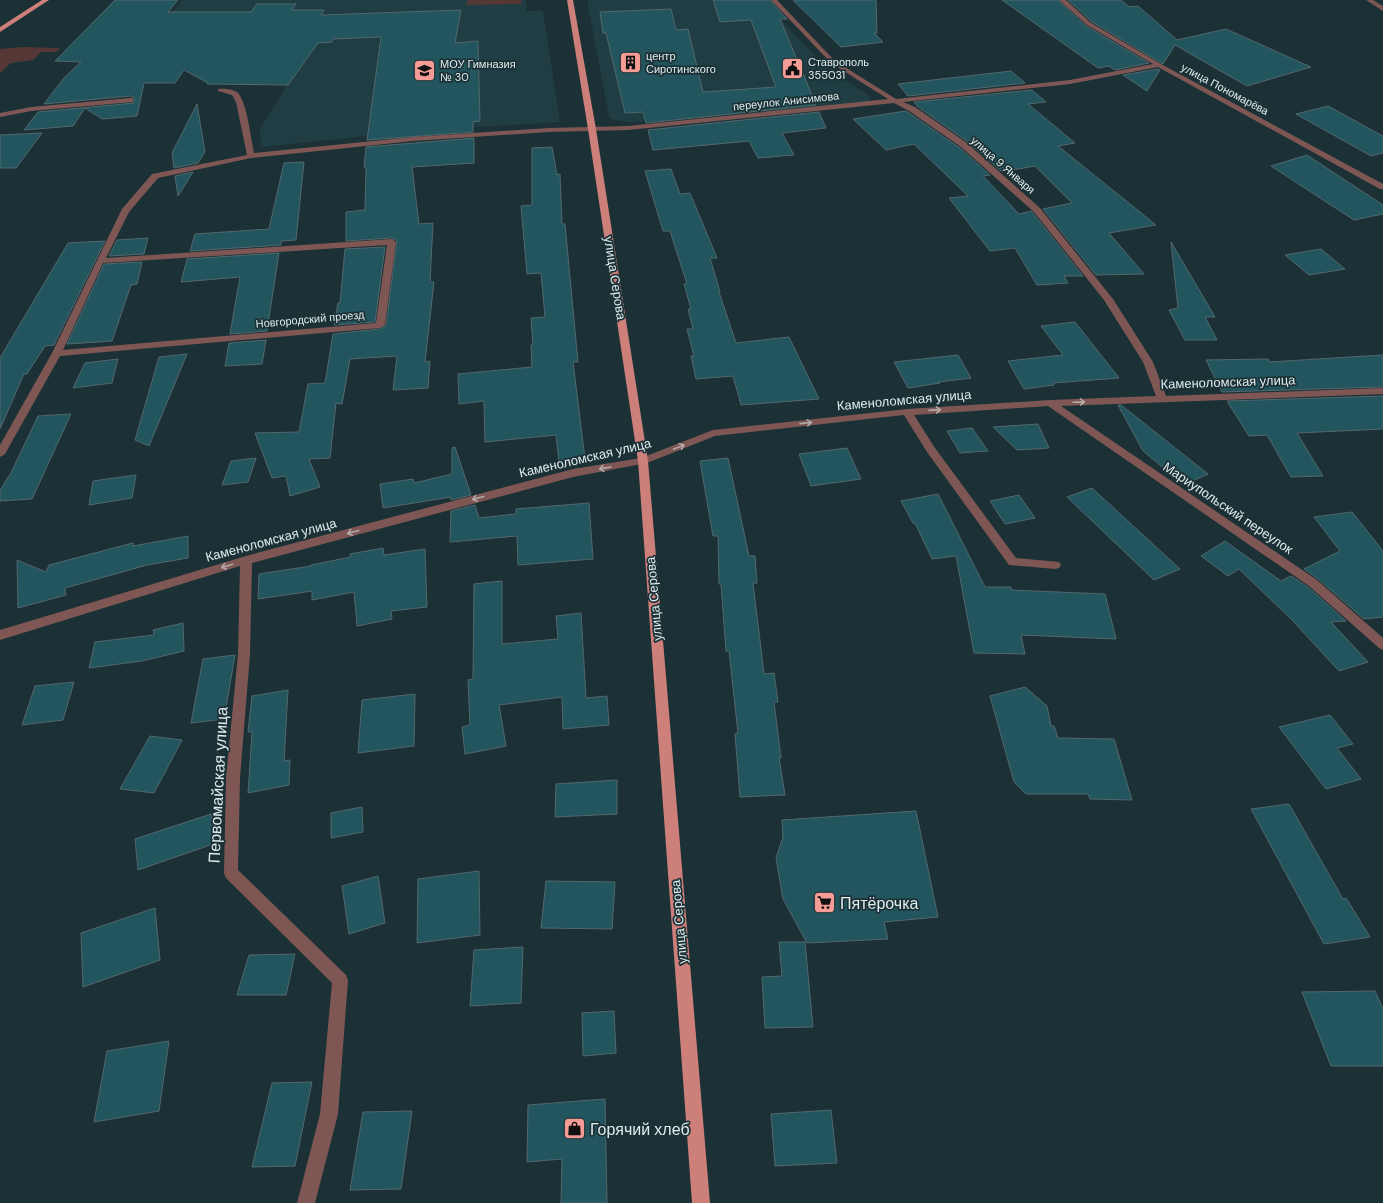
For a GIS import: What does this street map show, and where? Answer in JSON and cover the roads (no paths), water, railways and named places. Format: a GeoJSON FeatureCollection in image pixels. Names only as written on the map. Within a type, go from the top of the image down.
{"type":"FeatureCollection","features":[{"type":"Feature","properties":{"kind":"main road"},"geometry":{"type":"LineString","coordinates":[[0,30],[46,0]]}},
{"type":"Feature","properties":{"kind":"main road","name":"улица Серова"},"geometry":{"type":"LineString","coordinates":[[570,0],[592,129],[643,461],[701,1203]]}},
{"type":"Feature","properties":{"kind":"street","name":"улица 9 Января"},"geometry":{"type":"LineString","coordinates":[[774,0],[833,62],[895,101],[912,109],[964,145],[1037,210],[1108,299],[1148,362],[1162,398]]}},
{"type":"Feature","properties":{"kind":"street","name":"улица Пономарёва"},"geometry":{"type":"LineString","coordinates":[[1062,0],[1089,24],[1159,66],[1382,185]]}},
{"type":"Feature","properties":{"kind":"street"},"geometry":{"type":"LineString","coordinates":[[1369,0],[1383,9]]}},
{"type":"Feature","properties":{"kind":"street","name":"переулок Анисимова"},"geometry":{"type":"LineString","coordinates":[[100,261],[125,211],[155,176],[251,156],[413,139],[628,128],[1070,82],[1159,66]]}},
{"type":"Feature","properties":{"kind":"street"},"geometry":{"type":"LineString","coordinates":[[220,90],[235,93],[240,102],[251,156]]}},
{"type":"Feature","properties":{"kind":"street"},"geometry":{"type":"LineString","coordinates":[[0,116],[31,109],[130,100]]}},
{"type":"Feature","properties":{"kind":"street","name":"Новгородский проезд"},"geometry":{"type":"LineString","coordinates":[[57,353],[380,326],[392,242],[100,261]]}},
{"type":"Feature","properties":{"kind":"street"},"geometry":{"type":"LineString","coordinates":[[0,454],[57,353],[100,261]]}},
{"type":"Feature","properties":{"kind":"street","name":"Каменоломская улица"},"geometry":{"type":"LineString","coordinates":[[0,635],[246,560],[573,473],[643,461],[713,433],[907,412],[1050,403],[1383,391]]}},
{"type":"Feature","properties":{"kind":"street","name":"Мариупольский переулок"},"geometry":{"type":"LineString","coordinates":[[1050,403],[1313,583],[1383,646]]}},
{"type":"Feature","properties":{"kind":"street"},"geometry":{"type":"LineString","coordinates":[[907,412],[931,450],[1013,562],[1055,565]]}},
{"type":"Feature","properties":{"kind":"street","name":"Первомайская улица"},"geometry":{"type":"LineString","coordinates":[[246,560],[244,654],[233,778],[231,873],[340,980],[329,1114],[306,1203]]}},
{"type":"Feature","properties":{"kind":"place","name":"центр Сиротинского"},"geometry":{"type":"Point","coordinates":[631,62]}},
{"type":"Feature","properties":{"kind":"place","name":"Ставрополь 355031"},"geometry":{"type":"Point","coordinates":[793,68]}},
{"type":"Feature","properties":{"kind":"place","name":"МОУ Гимназия № 30"},"geometry":{"type":"Point","coordinates":[424,70]}},
{"type":"Feature","properties":{"kind":"place","name":"Пятёрочка"},"geometry":{"type":"Point","coordinates":[825,903]}},
{"type":"Feature","properties":{"kind":"place","name":"Горячий хлеб"},"geometry":{"type":"Point","coordinates":[575,1129]}}]}
